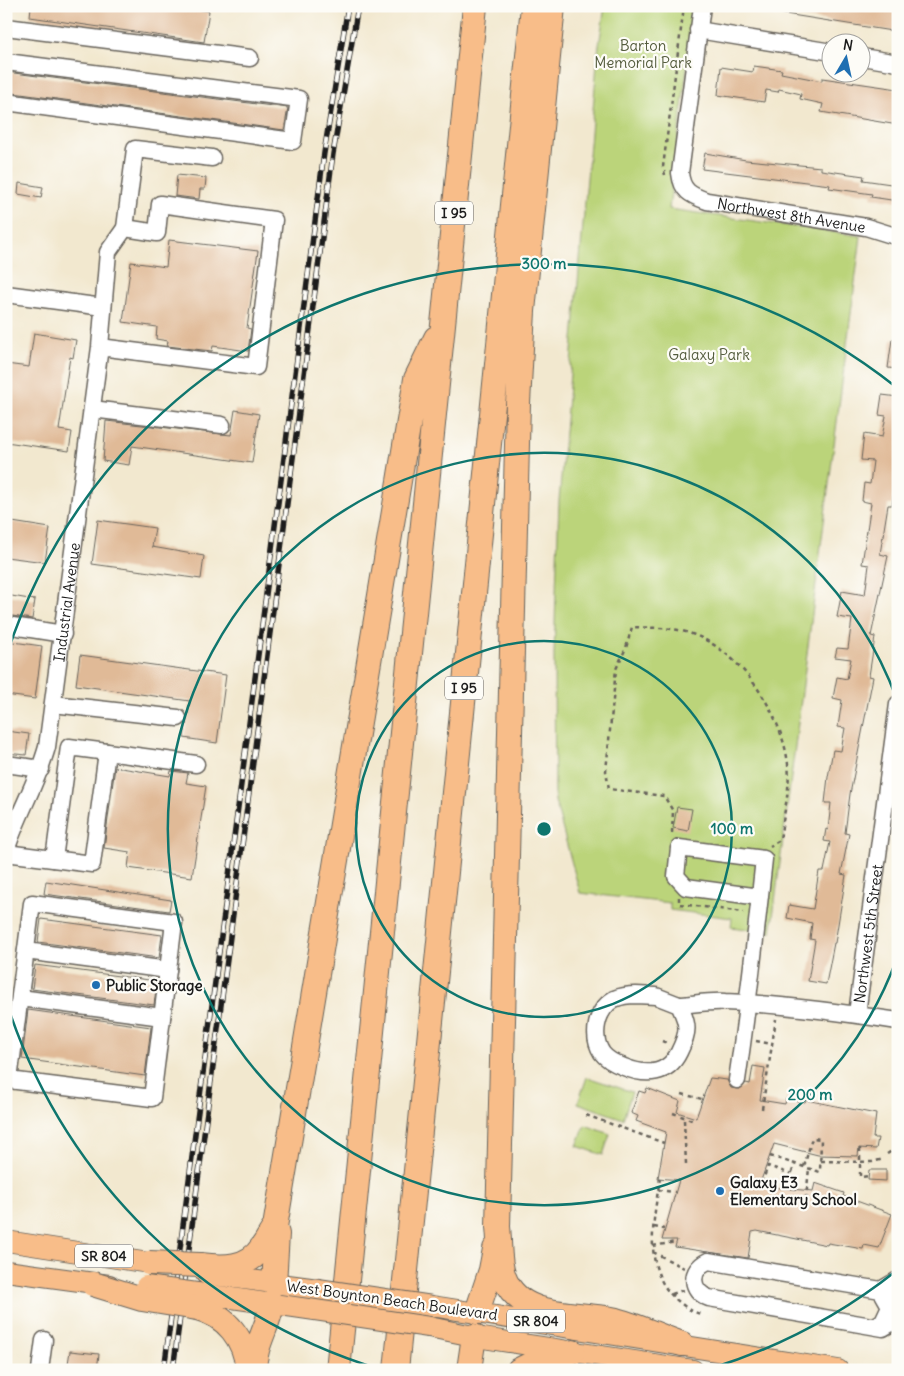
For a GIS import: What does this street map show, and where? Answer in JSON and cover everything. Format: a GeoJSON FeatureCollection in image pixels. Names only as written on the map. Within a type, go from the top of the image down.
{"type":"FeatureCollection","features":[{"type":"Feature","properties":{"kind":"highway","name":"I 95"},"geometry":{"type":"LineString","coordinates":[[338,1370],[475,6]]}},
{"type":"Feature","properties":{"kind":"highway","name":"I 95"},"geometry":{"type":"LineString","coordinates":[[396,1370],[533,6]]}},
{"type":"Feature","properties":{"kind":"highway"},"geometry":{"type":"LineString","coordinates":[[477,1312],[493,1262],[498,1227],[518,403],[524,294],[553,6]]}},
{"type":"Feature","properties":{"kind":"highway"},"geometry":{"type":"LineString","coordinates":[[149,1263],[199,1269],[230,1267],[246,1262],[258,1253],[275,1227],[416,379],[443,323]]}},
{"type":"Feature","properties":{"kind":"highway"},"geometry":{"type":"LineString","coordinates":[[254,1370],[256,1349],[269,1318],[273,1294],[277,1234],[275,1227]]}},
{"type":"Feature","properties":{"kind":"highway"},"geometry":{"type":"LineString","coordinates":[[498,1227],[504,1276],[521,1300],[539,1308],[616,1320],[682,1344]]}},
{"type":"Feature","properties":{"kind":"highway"},"geometry":{"type":"LineString","coordinates":[[93,1284],[142,1299],[197,1301],[233,1329],[242,1345],[248,1370]]}},
{"type":"Feature","properties":{"kind":"highway"},"geometry":{"type":"LineString","coordinates":[[470,1370],[474,1336]]}},
{"type":"Feature","properties":{"kind":"highway"},"geometry":{"type":"LineString","coordinates":[[520,1370],[533,1363],[573,1352]]}},
{"type":"Feature","properties":{"kind":"main road","name":"SR 804"},"geometry":{"type":"LineString","coordinates":[[6,1241],[149,1263]]}},
{"type":"Feature","properties":{"kind":"main road","name":"West Boynton Beach Boulevard"},"geometry":{"type":"LineString","coordinates":[[199,1269],[315,1310],[693,1370]]}},
{"type":"Feature","properties":{"kind":"main road","name":"SR 804"},"geometry":{"type":"LineString","coordinates":[[6,1271],[93,1284]]}},
{"type":"Feature","properties":{"kind":"main road","name":"West Boynton Beach Boulevard"},"geometry":{"type":"LineString","coordinates":[[197,1301],[318,1288],[682,1344],[808,1368],[838,1370]]}},
{"type":"Feature","properties":{"kind":"main road"},"geometry":{"type":"LineString","coordinates":[[474,1336],[477,1312]]}},
{"type":"Feature","properties":{"kind":"street"},"geometry":{"type":"LineString","coordinates":[[686,191],[682,184],[680,172],[702,6]]}},
{"type":"Feature","properties":{"kind":"street"},"geometry":{"type":"LineString","coordinates":[[6,27],[250,58]]}},
{"type":"Feature","properties":{"kind":"street"},"geometry":{"type":"LineString","coordinates":[[698,30],[822,50]]}},
{"type":"Feature","properties":{"kind":"street"},"geometry":{"type":"LineString","coordinates":[[872,59],[898,63]]}},
{"type":"Feature","properties":{"kind":"street"},"geometry":{"type":"LineString","coordinates":[[6,62],[299,99],[293,142],[6,102]]}},
{"type":"Feature","properties":{"kind":"street"},"geometry":{"type":"LineString","coordinates":[[100,348],[256,367],[274,220],[160,204],[157,233],[125,228],[135,149],[212,158]]}},
{"type":"Feature","properties":{"kind":"street","name":"Northwest 8th Avenue"},"geometry":{"type":"LineString","coordinates":[[686,191],[692,196],[707,201],[866,227],[898,237]]}},
{"type":"Feature","properties":{"kind":"street","name":"Industrial Avenue"},"geometry":{"type":"LineString","coordinates":[[6,852],[12,832],[41,769],[47,747],[100,348],[108,252],[125,228]]}},
{"type":"Feature","properties":{"kind":"street"},"geometry":{"type":"LineString","coordinates":[[6,294],[103,307]]}},
{"type":"Feature","properties":{"kind":"street"},"geometry":{"type":"LineString","coordinates":[[92,409],[222,425]]}},
{"type":"Feature","properties":{"kind":"street"},"geometry":{"type":"LineString","coordinates":[[6,625],[63,634]]}},
{"type":"Feature","properties":{"kind":"street"},"geometry":{"type":"LineString","coordinates":[[52,704],[178,718]]}},
{"type":"Feature","properties":{"kind":"street","name":"Northwest 5th Street"},"geometry":{"type":"LineString","coordinates":[[857,1014],[898,704]]}},
{"type":"Feature","properties":{"kind":"street"},"geometry":{"type":"LineString","coordinates":[[54,859],[69,747],[196,764]]}},
{"type":"Feature","properties":{"kind":"street"},"geometry":{"type":"LineString","coordinates":[[6,852],[92,864],[107,752]]}},
{"type":"Feature","properties":{"kind":"street"},"geometry":{"type":"LineString","coordinates":[[6,764],[41,769]]}},
{"type":"Feature","properties":{"kind":"street"},"geometry":{"type":"LineString","coordinates":[[737,1080],[760,897],[764,859],[679,848],[676,876],[686,887],[760,897]]}},
{"type":"Feature","properties":{"kind":"street"},"geometry":{"type":"LineString","coordinates":[[32,904],[174,922],[168,970],[152,1098],[8,1080],[32,904]]}},
{"type":"Feature","properties":{"kind":"street"},"geometry":{"type":"LineString","coordinates":[[26,951],[168,970]]}},
{"type":"Feature","properties":{"kind":"street"},"geometry":{"type":"LineString","coordinates":[[679,1005],[688,1022],[685,1036],[678,1055],[664,1069],[652,1073],[636,1072],[614,1063],[603,1054],[597,1043],[598,1020],[601,1011],[615,999],[636,995],[656,996],[679,1005],[724,1002],[747,1003],[777,1011],[857,1014],[898,1021]]}},
{"type":"Feature","properties":{"kind":"street"},"geometry":{"type":"LineString","coordinates":[[20,998],[162,1017]]}},
{"type":"Feature","properties":{"kind":"street"},"geometry":{"type":"LineString","coordinates":[[898,1280],[882,1290],[713,1262],[702,1264],[694,1274],[695,1287],[703,1296],[708,1298],[875,1326],[889,1326],[898,1318]]}},
{"type":"Feature","properties":{"kind":"street"},"geometry":{"type":"LineString","coordinates":[[875,1326],[883,1321],[890,1306],[882,1290]]}},
{"type":"Feature","properties":{"kind":"street"},"geometry":{"type":"LineString","coordinates":[[40,1370],[44,1340]]}},
{"type":"Feature","properties":{"kind":"path"},"geometry":{"type":"LineString","coordinates":[[684,6],[663,167],[665,175],[671,182],[686,191]]}},
{"type":"Feature","properties":{"kind":"path"},"geometry":{"type":"LineString","coordinates":[[671,841],[672,811],[664,796],[609,789],[606,771],[616,669],[626,648],[632,627],[684,631],[704,640],[724,652],[745,672],[769,706],[781,735],[788,765],[780,840],[775,844],[767,846]]}},
{"type":"Feature","properties":{"kind":"path"},"geometry":{"type":"LineString","coordinates":[[672,832],[682,834]]}},
{"type":"Feature","properties":{"kind":"path"},"geometry":{"type":"LineString","coordinates":[[680,892],[679,904],[748,912]]}},
{"type":"Feature","properties":{"kind":"path"},"geometry":{"type":"LineString","coordinates":[[762,1109],[777,1011]]}},
{"type":"Feature","properties":{"kind":"path"},"geometry":{"type":"LineString","coordinates":[[766,1043],[772,1044]]}},
{"type":"Feature","properties":{"kind":"path"},"geometry":{"type":"LineString","coordinates":[[682,1094],[702,1100]]}},
{"type":"Feature","properties":{"kind":"path"},"geometry":{"type":"LineString","coordinates":[[673,1113],[694,1121]]}},
{"type":"Feature","properties":{"kind":"path"},"geometry":{"type":"LineString","coordinates":[[586,1115],[664,1143]]}},
{"type":"Feature","properties":{"kind":"path"},"geometry":{"type":"LineString","coordinates":[[684,1120],[686,1164]]}},
{"type":"Feature","properties":{"kind":"path"},"geometry":{"type":"LineString","coordinates":[[770,1156],[804,1167],[808,1168],[820,1172],[821,1139],[812,1138],[804,1167]]}},
{"type":"Feature","properties":{"kind":"path"},"geometry":{"type":"LineString","coordinates":[[888,1154],[898,1147]]}},
{"type":"Feature","properties":{"kind":"path"},"geometry":{"type":"LineString","coordinates":[[860,1148],[860,1177],[868,1176]]}},
{"type":"Feature","properties":{"kind":"path"},"geometry":{"type":"LineString","coordinates":[[821,1161],[872,1162],[884,1159]]}},
{"type":"Feature","properties":{"kind":"path"},"geometry":{"type":"LineString","coordinates":[[786,1188],[795,1164]]}},
{"type":"Feature","properties":{"kind":"path"},"geometry":{"type":"LineString","coordinates":[[762,1183],[768,1166],[791,1174]]}},
{"type":"Feature","properties":{"kind":"path"},"geometry":{"type":"LineString","coordinates":[[806,1199],[808,1168]]}},
{"type":"Feature","properties":{"kind":"path"},"geometry":{"type":"LineString","coordinates":[[660,1178],[653,1246],[659,1276],[671,1294],[686,1308],[701,1314]]}},
{"type":"Feature","properties":{"kind":"path"},"geometry":{"type":"LineString","coordinates":[[658,1190],[675,1192]]}},
{"type":"Feature","properties":{"kind":"path"},"geometry":{"type":"LineString","coordinates":[[654,1227],[664,1229]]}},
{"type":"Feature","properties":{"kind":"path"},"geometry":{"type":"LineString","coordinates":[[653,1246],[676,1242]]}},
{"type":"Feature","properties":{"kind":"path"},"geometry":{"type":"LineString","coordinates":[[653,1252],[685,1268]]}},
{"type":"Feature","properties":{"kind":"path"},"geometry":{"type":"LineString","coordinates":[[671,1294],[684,1290]]}},
{"type":"Feature","properties":{"kind":"green space","name":"Galaxy Park"},"geometry":{"type":"Polygon","coordinates":[[[605,6],[695,6],[669,209],[861,236],[771,932],[731,927],[732,918],[670,910],[670,903],[580,893],[555,801],[554,655],[559,501],[598,52],[605,6]]]}},
{"type":"Feature","properties":{"kind":"green space"},"geometry":{"type":"Polygon","coordinates":[[[587,1077],[632,1092],[623,1119],[578,1103],[587,1077]]]}},
{"type":"Feature","properties":{"kind":"green space"},"geometry":{"type":"Polygon","coordinates":[[[585,1125],[610,1134],[603,1155],[577,1146],[585,1125]]]}},
{"type":"Feature","properties":{"kind":"building"},"geometry":{"type":"Polygon","coordinates":[[[31,6],[177,6],[209,11],[204,42],[30,17],[31,6]]]}},
{"type":"Feature","properties":{"kind":"building"},"geometry":{"type":"Polygon","coordinates":[[[774,6],[898,8],[898,32],[773,12],[774,6]]]}},
{"type":"Feature","properties":{"kind":"building"},"geometry":{"type":"Polygon","coordinates":[[[754,66],[782,70],[781,73],[822,82],[850,82],[898,89],[898,125],[821,112],[823,104],[800,99],[801,94],[779,89],[778,92],[766,90],[764,102],[718,95],[721,67],[753,72],[754,66]]]}},
{"type":"Feature","properties":{"kind":"building"},"geometry":{"type":"Polygon","coordinates":[[[6,72],[288,108],[284,130],[6,92],[6,72]]]}},
{"type":"Feature","properties":{"kind":"building"},"geometry":{"type":"Polygon","coordinates":[[[705,153],[746,160],[821,167],[821,170],[864,176],[863,180],[898,185],[898,201],[871,197],[872,194],[829,188],[830,185],[702,169],[705,153]]]}},
{"type":"Feature","properties":{"kind":"building"},"geometry":{"type":"Polygon","coordinates":[[[177,175],[206,178],[205,189],[200,189],[199,199],[175,196],[177,175]]]}},
{"type":"Feature","properties":{"kind":"building"},"geometry":{"type":"Polygon","coordinates":[[[19,183],[43,187],[41,198],[18,194],[19,183]]]}},
{"type":"Feature","properties":{"kind":"building"},"geometry":{"type":"Polygon","coordinates":[[[169,240],[258,251],[247,328],[251,329],[248,351],[213,346],[212,351],[167,346],[168,341],[156,339],[157,327],[123,322],[131,262],[166,267],[169,240]]]}},
{"type":"Feature","properties":{"kind":"building"},"geometry":{"type":"Polygon","coordinates":[[[34,333],[76,340],[73,358],[70,357],[59,430],[72,432],[69,451],[6,442],[8,407],[6,407],[6,364],[29,367],[34,333]]]}},
{"type":"Feature","properties":{"kind":"building"},"geometry":{"type":"Polygon","coordinates":[[[892,339],[898,340],[898,369],[888,368],[892,339]]]}},
{"type":"Feature","properties":{"kind":"building"},"geometry":{"type":"Polygon","coordinates":[[[882,395],[898,397],[898,465],[892,505],[888,505],[880,554],[888,556],[871,636],[875,637],[869,676],[873,677],[850,794],[845,833],[849,834],[841,874],[846,875],[826,984],[808,981],[815,940],[810,939],[812,923],[787,918],[789,905],[813,909],[819,871],[824,871],[830,842],[824,841],[826,829],[828,830],[831,803],[825,803],[828,777],[833,750],[841,751],[845,728],[838,727],[842,700],[833,698],[837,677],[847,679],[851,659],[835,657],[837,648],[848,649],[852,619],[837,617],[842,591],[865,595],[869,565],[862,564],[871,503],[862,501],[864,483],[870,484],[873,461],[861,460],[864,434],[882,437],[886,416],[879,415],[882,395]]]}},
{"type":"Feature","properties":{"kind":"building"},"geometry":{"type":"Polygon","coordinates":[[[235,410],[259,414],[252,463],[132,446],[129,465],[103,461],[106,421],[231,435],[235,410]]]}},
{"type":"Feature","properties":{"kind":"building"},"geometry":{"type":"Polygon","coordinates":[[[98,520],[155,528],[152,547],[204,556],[201,579],[92,564],[98,520]]]}},
{"type":"Feature","properties":{"kind":"building"},"geometry":{"type":"Polygon","coordinates":[[[6,521],[50,528],[45,562],[6,557],[6,521]]]}},
{"type":"Feature","properties":{"kind":"building"},"geometry":{"type":"Polygon","coordinates":[[[6,595],[35,600],[32,619],[6,615],[6,595]]]}},
{"type":"Feature","properties":{"kind":"building"},"geometry":{"type":"Polygon","coordinates":[[[6,641],[42,646],[35,699],[6,695],[6,641]]]}},
{"type":"Feature","properties":{"kind":"building"},"geometry":{"type":"Polygon","coordinates":[[[80,655],[226,675],[217,743],[184,738],[190,701],[76,685],[80,655]]]}},
{"type":"Feature","properties":{"kind":"building"},"geometry":{"type":"Polygon","coordinates":[[[6,731],[29,734],[26,755],[6,753],[6,731]]]}},
{"type":"Feature","properties":{"kind":"building"},"geometry":{"type":"Polygon","coordinates":[[[115,767],[170,776],[171,771],[188,773],[186,783],[206,786],[192,877],[128,868],[130,852],[104,848],[115,767]]]}},
{"type":"Feature","properties":{"kind":"building"},"geometry":{"type":"Polygon","coordinates":[[[677,807],[692,809],[688,831],[673,828],[677,807]]]}},
{"type":"Feature","properties":{"kind":"building"},"geometry":{"type":"Polygon","coordinates":[[[46,881],[171,900],[169,911],[44,894],[46,881]]]}},
{"type":"Feature","properties":{"kind":"building"},"geometry":{"type":"Polygon","coordinates":[[[41,919],[162,935],[159,958],[38,942],[41,919]]]}},
{"type":"Feature","properties":{"kind":"building","name":"Public Storage"},"geometry":{"type":"Polygon","coordinates":[[[35,965],[157,981],[154,1005],[32,989],[35,965]]]}},
{"type":"Feature","properties":{"kind":"building"},"geometry":{"type":"Polygon","coordinates":[[[28,1010],[151,1027],[145,1076],[22,1059],[28,1010]]]}},
{"type":"Feature","properties":{"kind":"building"},"geometry":{"type":"Polygon","coordinates":[[[753,1066],[765,1068],[760,1100],[785,1104],[786,1099],[805,1102],[806,1100],[876,1114],[873,1138],[878,1138],[876,1149],[859,1148],[858,1156],[818,1155],[774,1144],[759,1186],[813,1191],[815,1183],[844,1193],[843,1196],[892,1214],[879,1248],[864,1245],[863,1249],[828,1243],[827,1245],[757,1231],[752,1232],[748,1258],[675,1247],[677,1240],[662,1240],[679,1180],[658,1178],[666,1132],[636,1121],[638,1116],[631,1113],[639,1091],[645,1093],[647,1088],[680,1101],[677,1112],[696,1118],[710,1078],[727,1080],[731,1088],[740,1089],[746,1083],[750,1084],[753,1066]]]}},
{"type":"Feature","properties":{"kind":"building"},"geometry":{"type":"Polygon","coordinates":[[[869,1170],[886,1170],[886,1181],[868,1180],[869,1170]]]}},
{"type":"Feature","properties":{"kind":"building"},"geometry":{"type":"Polygon","coordinates":[[[70,1351],[99,1354],[97,1370],[67,1370],[70,1351]]]}},
{"type":"Feature","properties":{"kind":"railway"},"geometry":{"type":"LineString","coordinates":[[164,1370],[324,153],[348,6]]}},
{"type":"Feature","properties":{"kind":"railway"},"geometry":{"type":"LineString","coordinates":[[173,1370],[333,154],[358,6]]}},
{"type":"Feature","properties":{"kind":"place","name":"Public Storage"},"geometry":{"type":"Point","coordinates":[96,985]}},
{"type":"Feature","properties":{"kind":"place","name":"Galaxy E3 Elementary School"},"geometry":{"type":"Point","coordinates":[720,1191]}},
{"type":"Feature","properties":{"kind":"park label","name":"Barton Memorial Park"},"geometry":{"type":"Point","coordinates":[643,54]}}]}
